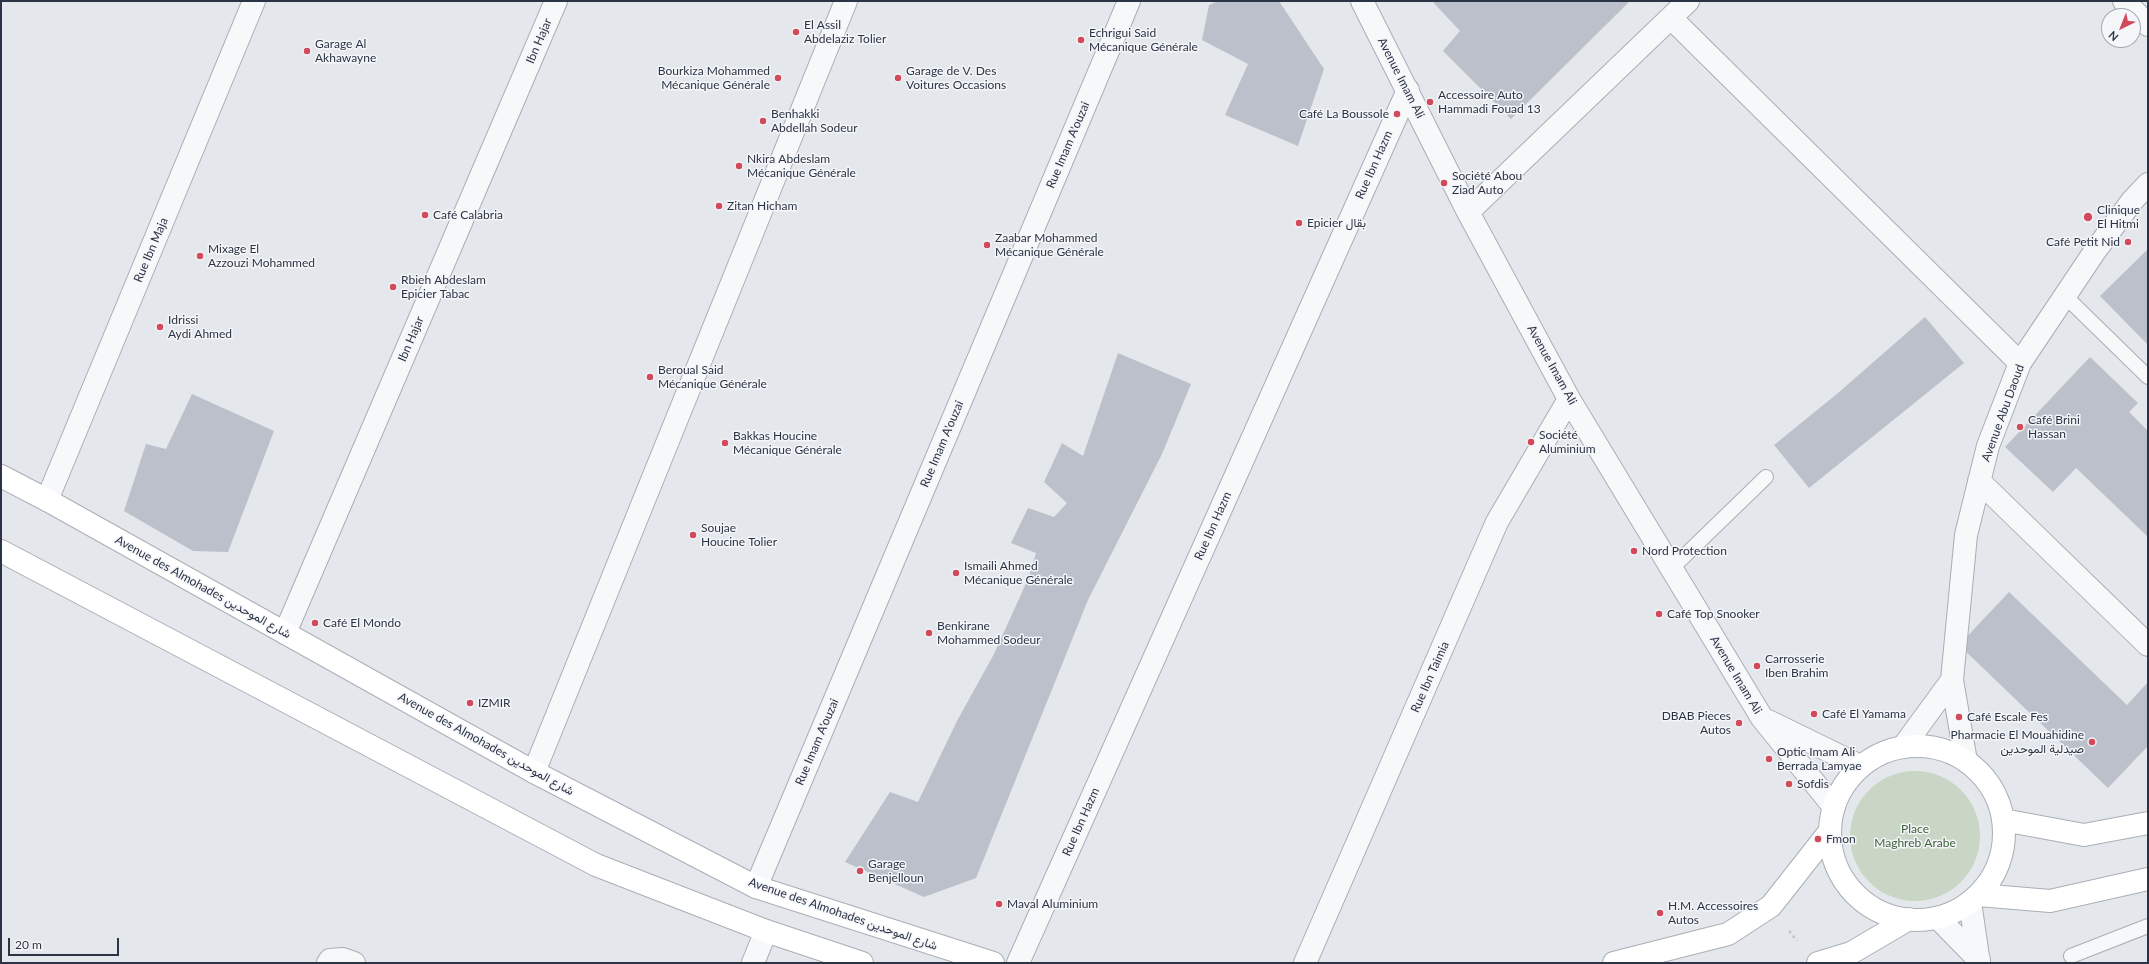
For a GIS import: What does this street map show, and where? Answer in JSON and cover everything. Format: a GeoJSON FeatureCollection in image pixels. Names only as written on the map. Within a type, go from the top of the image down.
{"type":"FeatureCollection","features":[{"type":"Feature","properties":{"kind":"street","name":"Rue Ibn Maja"},"geometry":{"type":"LineString","coordinates":[[47,500],[254,1]]}},
{"type":"Feature","properties":{"kind":"street","name":"Ibn Hajar"},"geometry":{"type":"LineString","coordinates":[[285,633],[556,1]]}},
{"type":"Feature","properties":{"kind":"street"},"geometry":{"type":"LineString","coordinates":[[534,772],[846,1]]}},
{"type":"Feature","properties":{"kind":"street","name":"Rue Imam A'ouzai"},"geometry":{"type":"LineString","coordinates":[[756,887],[1129,1]]}},
{"type":"Feature","properties":{"kind":"street","name":"Avenue Imam Ali"},"geometry":{"type":"LineString","coordinates":[[1362,1],[1468,212],[1569,399],[1762,718],[1834,807]]}},
{"type":"Feature","properties":{"kind":"street"},"geometry":{"type":"LineString","coordinates":[[1468,212],[1688,1]]}},
{"type":"Feature","properties":{"kind":"street"},"geometry":{"type":"LineString","coordinates":[[2124,1],[2148,25]]}},
{"type":"Feature","properties":{"kind":"street"},"geometry":{"type":"LineString","coordinates":[[1671,18],[2020,363]]}},
{"type":"Feature","properties":{"kind":"street","name":"Rue Ibn Hazm"},"geometry":{"type":"LineString","coordinates":[[1018,963],[1408,90]]}},
{"type":"Feature","properties":{"kind":"street","name":"Avenue Abu Daoud"},"geometry":{"type":"LineString","coordinates":[[1966,761],[1952,680],[1966,535],[1988,446],[2020,363],[2132,201],[2148,184]]}},
{"type":"Feature","properties":{"kind":"street","name":"Rue Ibn Taimia"},"geometry":{"type":"LineString","coordinates":[[1305,963],[1497,522],[1569,399]]}},
{"type":"Feature","properties":{"kind":"street","name":"Avenue des Almohades شارع الموحدين"},"geometry":{"type":"LineString","coordinates":[[1,476],[47,500],[534,772],[756,887],[993,963]]}},
{"type":"Feature","properties":{"kind":"street"},"geometry":{"type":"LineString","coordinates":[[1979,481],[2148,645]]}},
{"type":"Feature","properties":{"kind":"street"},"geometry":{"type":"LineString","coordinates":[[1,551],[596,865],[766,931],[862,963]]}},
{"type":"Feature","properties":{"kind":"street"},"geometry":{"type":"LineString","coordinates":[[1903,747],[1952,680]]}},
{"type":"Feature","properties":{"kind":"street","name":"Avenue Imam Ali"},"geometry":{"type":"LineString","coordinates":[[1762,718],[1860,766]]}},
{"type":"Feature","properties":{"kind":"street"},"geometry":{"type":"LineString","coordinates":[[1925,746],[1939,749],[1966,761],[1984,777],[1997,797],[2003,820],[2003,847],[1995,873],[1975,898],[1955,912],[1938,918],[1909,919],[1884,913],[1861,900],[1844,880],[1833,856],[1830,831],[1834,807],[1845,784],[1860,766],[1880,754],[1903,747],[1925,746]]}},
{"type":"Feature","properties":{"kind":"street"},"geometry":{"type":"LineString","coordinates":[[2003,820],[2084,835],[2148,823]]}},
{"type":"Feature","properties":{"kind":"street"},"geometry":{"type":"LineString","coordinates":[[1614,963],[1728,934],[1771,906],[1830,831]]}},
{"type":"Feature","properties":{"kind":"street"},"geometry":{"type":"LineString","coordinates":[[1975,898],[2050,901],[2148,879]]}},
{"type":"Feature","properties":{"kind":"street"},"geometry":{"type":"LineString","coordinates":[[1975,898],[1979,961]]}},
{"type":"Feature","properties":{"kind":"street"},"geometry":{"type":"LineString","coordinates":[[1938,918],[1979,961]]}},
{"type":"Feature","properties":{"kind":"street"},"geometry":{"type":"LineString","coordinates":[[1818,963],[1851,953],[1909,919]]}},
{"type":"Feature","properties":{"kind":"street"},"geometry":{"type":"LineString","coordinates":[[753,963],[766,931]]}},
{"type":"Feature","properties":{"kind":"street"},"geometry":{"type":"LineString","coordinates":[[328,963],[330,960],[343,959],[354,963]]}},
{"type":"Feature","properties":{"kind":"lane"},"geometry":{"type":"LineString","coordinates":[[2065,296],[2148,377]]}},
{"type":"Feature","properties":{"kind":"lane"},"geometry":{"type":"LineString","coordinates":[[1672,568],[1766,477]]}},
{"type":"Feature","properties":{"kind":"lane"},"geometry":{"type":"LineString","coordinates":[[2071,956],[2148,926]]}},
{"type":"Feature","properties":{"kind":"path"},"geometry":{"type":"LineString","coordinates":[[1771,906],[1799,944]]}},
{"type":"Feature","properties":{"kind":"green space","name":"Place Maghreb Arabe"},"geometry":{"type":"Polygon","coordinates":[[[1921,771],[1940,776],[1961,790],[1975,811],[1979,823],[1979,849],[1975,861],[1961,882],[1940,896],[1928,900],[1909,901],[1890,896],[1869,882],[1855,861],[1851,849],[1850,830],[1855,811],[1869,790],[1890,776],[1902,772],[1921,771]]]}},
{"type":"Feature","properties":{"kind":"building"},"geometry":{"type":"Polygon","coordinates":[[[1218,1],[1279,1],[1324,69],[1298,146],[1225,115],[1248,64],[1202,40],[1209,5],[1218,1]]]}},
{"type":"Feature","properties":{"kind":"building"},"geometry":{"type":"Polygon","coordinates":[[[1432,1],[1630,1],[1511,119],[1443,51],[1460,31],[1432,1]]]}},
{"type":"Feature","properties":{"kind":"building"},"geometry":{"type":"Polygon","coordinates":[[[2148,249],[2148,345],[2100,296],[2148,249]]]}},
{"type":"Feature","properties":{"kind":"building"},"geometry":{"type":"Polygon","coordinates":[[[1925,317],[1964,363],[1809,488],[1774,445],[1838,393],[1925,317]]]}},
{"type":"Feature","properties":{"kind":"building"},"geometry":{"type":"Polygon","coordinates":[[[1118,353],[1191,384],[1162,454],[1088,600],[976,878],[924,897],[845,862],[890,792],[918,802],[957,721],[994,654],[1028,579],[1036,553],[1011,543],[1028,508],[1054,517],[1067,503],[1044,482],[1062,443],[1083,456],[1118,353]]]}},
{"type":"Feature","properties":{"kind":"building"},"geometry":{"type":"Polygon","coordinates":[[[2090,357],[2138,403],[2129,412],[2148,431],[2148,537],[2076,468],[2053,492],[2005,447],[2090,357]]]}},
{"type":"Feature","properties":{"kind":"building"},"geometry":{"type":"Polygon","coordinates":[[[192,394],[274,431],[228,552],[193,551],[124,511],[146,444],[166,449],[192,394]]]}},
{"type":"Feature","properties":{"kind":"building"},"geometry":{"type":"Polygon","coordinates":[[[2009,592],[2127,705],[2148,682],[2148,746],[2108,788],[1959,645],[2009,592]]]}},
{"type":"Feature","properties":{"kind":"place","name":"El Assil Abdelaziz Tolier"},"geometry":{"type":"Point","coordinates":[796,32]}},
{"type":"Feature","properties":{"kind":"place","name":"Echrigui Said Mécanique Générale"},"geometry":{"type":"Point","coordinates":[1081,40]}},
{"type":"Feature","properties":{"kind":"place","name":"Garage Al Akhawayne"},"geometry":{"type":"Point","coordinates":[307,51]}},
{"type":"Feature","properties":{"kind":"place","name":"Bourkiza Mohammed Mécanique Générale"},"geometry":{"type":"Point","coordinates":[778,78]}},
{"type":"Feature","properties":{"kind":"place","name":"Garage de V. Des Voitures Occasions"},"geometry":{"type":"Point","coordinates":[898,78]}},
{"type":"Feature","properties":{"kind":"place","name":"Accessoire Auto Hammadi Fouad 13"},"geometry":{"type":"Point","coordinates":[1430,102]}},
{"type":"Feature","properties":{"kind":"place","name":"Café La Boussole"},"geometry":{"type":"Point","coordinates":[1397,114]}},
{"type":"Feature","properties":{"kind":"place","name":"Benhakki Abdellah Sodeur"},"geometry":{"type":"Point","coordinates":[763,121]}},
{"type":"Feature","properties":{"kind":"place","name":"Nkira Abdeslam Mécanique Générale"},"geometry":{"type":"Point","coordinates":[739,166]}},
{"type":"Feature","properties":{"kind":"place","name":"Société Abou Ziad Auto"},"geometry":{"type":"Point","coordinates":[1444,183]}},
{"type":"Feature","properties":{"kind":"place","name":"Zitan Hicham"},"geometry":{"type":"Point","coordinates":[719,206]}},
{"type":"Feature","properties":{"kind":"place","name":"Café Calabria"},"geometry":{"type":"Point","coordinates":[425,215]}},
{"type":"Feature","properties":{"kind":"place","name":"Clinique El Hitmi"},"geometry":{"type":"Point","coordinates":[2088,217]}},
{"type":"Feature","properties":{"kind":"place","name":"Epicier بقال"},"geometry":{"type":"Point","coordinates":[1299,223]}},
{"type":"Feature","properties":{"kind":"place","name":"Café Petit Nid"},"geometry":{"type":"Point","coordinates":[2128,242]}},
{"type":"Feature","properties":{"kind":"place","name":"Zaabar Mohammed Mécanique Générale"},"geometry":{"type":"Point","coordinates":[987,245]}},
{"type":"Feature","properties":{"kind":"place","name":"Mixage El Azzouzi Mohammed"},"geometry":{"type":"Point","coordinates":[200,256]}},
{"type":"Feature","properties":{"kind":"place","name":"Rbieh Abdeslam Epicier Tabac"},"geometry":{"type":"Point","coordinates":[393,287]}},
{"type":"Feature","properties":{"kind":"place","name":"Idrissi Aydi Ahmed"},"geometry":{"type":"Point","coordinates":[160,327]}},
{"type":"Feature","properties":{"kind":"place","name":"Beroual Said Mécanique Générale"},"geometry":{"type":"Point","coordinates":[650,377]}},
{"type":"Feature","properties":{"kind":"place","name":"Café Brini Hassan"},"geometry":{"type":"Point","coordinates":[2020,427]}},
{"type":"Feature","properties":{"kind":"place","name":"Société Aluminium"},"geometry":{"type":"Point","coordinates":[1531,442]}},
{"type":"Feature","properties":{"kind":"place","name":"Bakkas Houcine Mécanique Générale"},"geometry":{"type":"Point","coordinates":[725,443]}},
{"type":"Feature","properties":{"kind":"place","name":"Soujae Houcine Tolier"},"geometry":{"type":"Point","coordinates":[693,535]}},
{"type":"Feature","properties":{"kind":"place","name":"Nord Protection"},"geometry":{"type":"Point","coordinates":[1634,551]}},
{"type":"Feature","properties":{"kind":"place","name":"Ismaili Ahmed Mécanique Générale"},"geometry":{"type":"Point","coordinates":[956,573]}},
{"type":"Feature","properties":{"kind":"place","name":"Café Top Snooker"},"geometry":{"type":"Point","coordinates":[1659,614]}},
{"type":"Feature","properties":{"kind":"place","name":"Café El Mondo"},"geometry":{"type":"Point","coordinates":[315,623]}},
{"type":"Feature","properties":{"kind":"place","name":"Benkirane Mohammed Sodeur"},"geometry":{"type":"Point","coordinates":[929,633]}},
{"type":"Feature","properties":{"kind":"place","name":"Carrosserie Iben Brahim"},"geometry":{"type":"Point","coordinates":[1757,666]}},
{"type":"Feature","properties":{"kind":"place","name":"IZMIR"},"geometry":{"type":"Point","coordinates":[470,703]}},
{"type":"Feature","properties":{"kind":"place","name":"Café El Yamama"},"geometry":{"type":"Point","coordinates":[1814,714]}},
{"type":"Feature","properties":{"kind":"place","name":"Café Escale Fes"},"geometry":{"type":"Point","coordinates":[1959,717]}},
{"type":"Feature","properties":{"kind":"place","name":"DBAB Pieces Autos"},"geometry":{"type":"Point","coordinates":[1739,723]}},
{"type":"Feature","properties":{"kind":"place","name":"Pharmacie El Mouahidine صيدلية الموحدين"},"geometry":{"type":"Point","coordinates":[2092,742]}},
{"type":"Feature","properties":{"kind":"place","name":"Optic Imam Ali Berrada Lamyae"},"geometry":{"type":"Point","coordinates":[1769,759]}},
{"type":"Feature","properties":{"kind":"place","name":"Sofdis"},"geometry":{"type":"Point","coordinates":[1789,784]}},
{"type":"Feature","properties":{"kind":"place","name":"Fmon"},"geometry":{"type":"Point","coordinates":[1818,839]}},
{"type":"Feature","properties":{"kind":"place","name":"Garage Benjelloun"},"geometry":{"type":"Point","coordinates":[860,871]}},
{"type":"Feature","properties":{"kind":"place","name":"Maval Aluminium"},"geometry":{"type":"Point","coordinates":[999,904]}},
{"type":"Feature","properties":{"kind":"place","name":"H.M. Accessoires Autos"},"geometry":{"type":"Point","coordinates":[1660,913]}}]}
